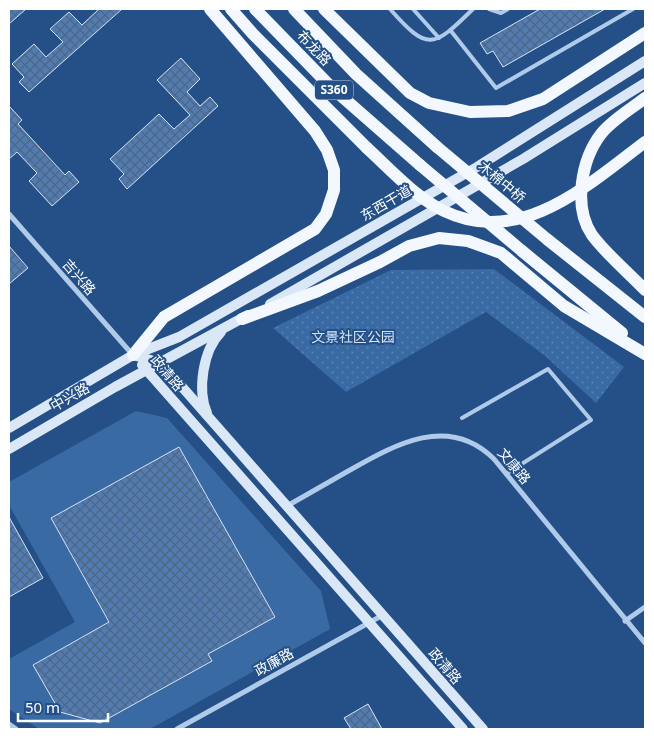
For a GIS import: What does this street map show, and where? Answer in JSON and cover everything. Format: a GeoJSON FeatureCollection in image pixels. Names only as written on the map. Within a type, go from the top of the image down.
{"type":"FeatureCollection","features":[{"type":"Feature","properties":{"kind":"main road"},"geometry":{"type":"LineString","coordinates":[[133,355],[164,317],[315,229],[326,214],[334,190],[334,170],[320,138],[210,9]]}},
{"type":"Feature","properties":{"kind":"main road"},"geometry":{"type":"LineString","coordinates":[[231,9],[252,34],[411,189],[445,211],[468,219],[495,223],[519,220],[542,212],[582,189],[645,142]]}},
{"type":"Feature","properties":{"kind":"main road","name":"布龙路"},"geometry":{"type":"LineString","coordinates":[[255,9],[331,87],[420,165],[645,353]]}},
{"type":"Feature","properties":{"kind":"main road","name":"布龙路"},"geometry":{"type":"LineString","coordinates":[[294,9],[356,74],[437,147]]}},
{"type":"Feature","properties":{"kind":"main road"},"geometry":{"type":"LineString","coordinates":[[324,9],[410,93],[423,100],[457,111],[488,112],[517,109],[543,99],[645,33]]}},
{"type":"Feature","properties":{"kind":"main road","name":"东西干道"},"geometry":{"type":"LineString","coordinates":[[133,355],[179,337],[477,167],[645,61]]}},
{"type":"Feature","properties":{"kind":"main road"},"geometry":{"type":"LineString","coordinates":[[147,370],[450,202],[645,83]]}},
{"type":"Feature","properties":{"kind":"main road"},"geometry":{"type":"LineString","coordinates":[[645,98],[601,134],[590,154],[582,178],[583,206],[586,221],[592,235],[645,290]]}},
{"type":"Feature","properties":{"kind":"main road","name":"木棉中桥"},"geometry":{"type":"LineString","coordinates":[[437,147],[548,240],[645,317]]}},
{"type":"Feature","properties":{"kind":"main road"},"geometry":{"type":"LineString","coordinates":[[242,318],[318,290],[380,262],[408,246],[439,238],[468,241],[501,253],[564,306],[645,353]]}},
{"type":"Feature","properties":{"kind":"main road"},"geometry":{"type":"LineString","coordinates":[[209,418],[203,402],[205,368],[214,341],[225,328]]}},
{"type":"Feature","properties":{"kind":"main road","name":"政清路"},"geometry":{"type":"LineString","coordinates":[[133,355],[160,363],[483,729]]}},
{"type":"Feature","properties":{"kind":"main road","name":"政清路"},"geometry":{"type":"LineString","coordinates":[[133,355],[464,729]]}},
{"type":"Feature","properties":{"kind":"main road","name":"中兴路"},"geometry":{"type":"LineString","coordinates":[[9,428],[133,355]]}},
{"type":"Feature","properties":{"kind":"main road","name":"中兴路"},"geometry":{"type":"LineString","coordinates":[[9,448],[147,370]]}},
{"type":"Feature","properties":{"kind":"street","name":"吉兴路"},"geometry":{"type":"LineString","coordinates":[[9,214],[133,355]]}},
{"type":"Feature","properties":{"kind":"street","name":"文康路"},"geometry":{"type":"LineString","coordinates":[[287,506],[386,450],[414,439],[452,437],[475,443],[494,459],[625,621],[645,643]]}},
{"type":"Feature","properties":{"kind":"street"},"geometry":{"type":"LineString","coordinates":[[625,621],[645,607]]}},
{"type":"Feature","properties":{"kind":"street","name":"政廉路"},"geometry":{"type":"LineString","coordinates":[[177,729],[382,615]]}},
{"type":"Feature","properties":{"kind":"street"},"geometry":{"type":"LineString","coordinates":[[9,724],[16,729]]}},
{"type":"Feature","properties":{"kind":"lane"},"geometry":{"type":"LineString","coordinates":[[390,9],[416,36],[431,40],[451,31],[473,9]]}},
{"type":"Feature","properties":{"kind":"lane"},"geometry":{"type":"LineString","coordinates":[[413,9],[439,38]]}},
{"type":"Feature","properties":{"kind":"lane"},"geometry":{"type":"LineString","coordinates":[[489,9],[501,13],[508,9]]}},
{"type":"Feature","properties":{"kind":"lane"},"geometry":{"type":"LineString","coordinates":[[451,31],[496,88],[633,9]]}},
{"type":"Feature","properties":{"kind":"lane"},"geometry":{"type":"LineString","coordinates":[[462,418],[548,370],[591,420],[506,474]]}},
{"type":"Feature","properties":{"kind":"green space","name":"文景社区公园"},"geometry":{"type":"Polygon","coordinates":[[[494,269],[624,367],[596,403],[544,355],[486,312],[346,392],[273,328],[391,270],[494,269]]]}},
{"type":"Feature","properties":{"kind":"green space"},"geometry":{"type":"Polygon","coordinates":[[[136,411],[167,418],[321,591],[330,629],[150,729],[39,729],[9,709],[9,659],[75,622],[9,505],[9,482],[136,411]]]}},
{"type":"Feature","properties":{"kind":"building"},"geometry":{"type":"Polygon","coordinates":[[[9,9],[26,9],[9,24],[9,9]]]}},
{"type":"Feature","properties":{"kind":"building"},"geometry":{"type":"Polygon","coordinates":[[[99,9],[122,9],[29,92],[19,82],[24,77],[12,64],[34,44],[46,57],[63,42],[50,29],[69,12],[82,25],[99,9]]]}},
{"type":"Feature","properties":{"kind":"building"},"geometry":{"type":"Polygon","coordinates":[[[540,9],[605,9],[503,67],[493,51],[487,54],[480,43],[540,9]]]}},
{"type":"Feature","properties":{"kind":"building"},"geometry":{"type":"Polygon","coordinates":[[[181,58],[200,79],[187,92],[200,106],[210,97],[218,106],[127,189],[119,179],[124,174],[110,159],[159,114],[174,129],[190,115],[157,80],[181,58]]]}},
{"type":"Feature","properties":{"kind":"building"},"geometry":{"type":"Polygon","coordinates":[[[9,106],[22,120],[18,124],[65,175],[69,171],[79,182],[52,206],[29,181],[37,173],[17,152],[9,159],[9,106]]]}},
{"type":"Feature","properties":{"kind":"building"},"geometry":{"type":"Polygon","coordinates":[[[9,246],[28,268],[9,284],[9,246]]]}},
{"type":"Feature","properties":{"kind":"building"},"geometry":{"type":"Polygon","coordinates":[[[179,447],[275,617],[208,654],[212,661],[100,723],[60,712],[33,665],[109,622],[51,518],[179,447]]]}},
{"type":"Feature","properties":{"kind":"building"},"geometry":{"type":"Polygon","coordinates":[[[9,517],[43,578],[9,597],[9,517]]]}},
{"type":"Feature","properties":{"kind":"building"},"geometry":{"type":"Polygon","coordinates":[[[368,704],[382,729],[351,729],[344,718],[368,704]]]}}]}
